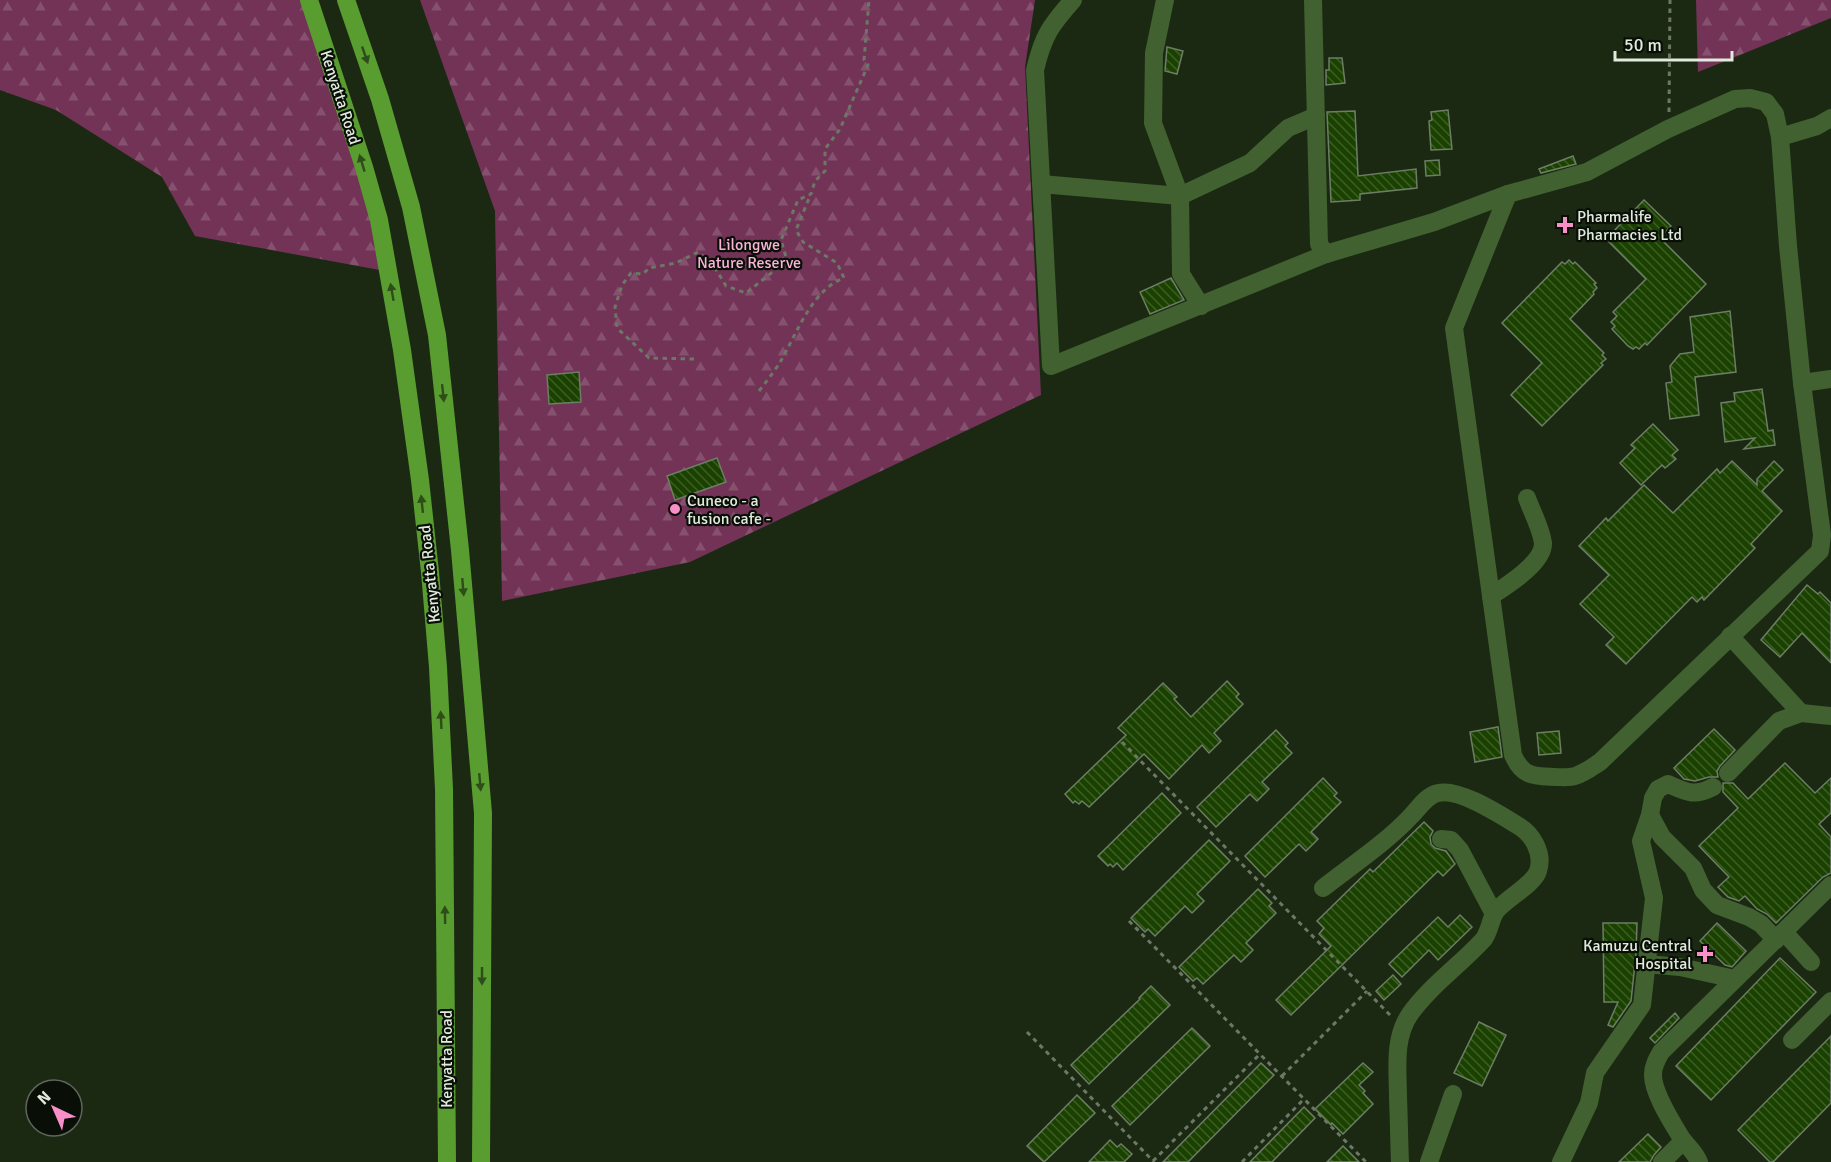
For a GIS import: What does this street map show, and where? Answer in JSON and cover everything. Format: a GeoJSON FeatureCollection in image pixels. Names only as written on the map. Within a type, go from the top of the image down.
{"type":"FeatureCollection","features":[{"type":"Feature","properties":{"kind":"main road","name":"Kenyatta Road"},"geometry":{"type":"LineString","coordinates":[[309,0],[379,220],[402,350],[420,480],[438,667],[444,789],[447,1162]]}},
{"type":"Feature","properties":{"kind":"main road","name":"Kenyatta Road"},"geometry":{"type":"LineString","coordinates":[[346,0],[380,99],[411,207],[437,335],[460,549],[483,813],[481,1162]]}},
{"type":"Feature","properties":{"kind":"street"},"geometry":{"type":"LineString","coordinates":[[1073,0],[1051,25],[1040,46],[1035,70],[1051,366],[1326,254],[1434,222],[1508,194],[1587,172],[1668,129],[1735,99],[1750,98],[1766,102],[1775,114],[1780,137],[1802,383],[1822,535],[1820,551],[1600,762],[1586,772],[1572,777],[1531,776],[1517,765],[1513,755],[1454,328],[1508,194]]}},
{"type":"Feature","properties":{"kind":"street"},"geometry":{"type":"LineString","coordinates":[[1165,0],[1154,53],[1153,123],[1180,196],[1181,274],[1201,306]]}},
{"type":"Feature","properties":{"kind":"street"},"geometry":{"type":"LineString","coordinates":[[1313,0],[1319,244],[1326,254]]}},
{"type":"Feature","properties":{"kind":"street"},"geometry":{"type":"LineString","coordinates":[[1041,184],[1180,196],[1250,163],[1288,128],[1316,116]]}},
{"type":"Feature","properties":{"kind":"street"},"geometry":{"type":"LineString","coordinates":[[1780,137],[1817,126],[1831,118]]}},
{"type":"Feature","properties":{"kind":"street"},"geometry":{"type":"LineString","coordinates":[[1802,383],[1831,379]]}},
{"type":"Feature","properties":{"kind":"street"},"geometry":{"type":"LineString","coordinates":[[1491,596],[1518,577],[1539,556],[1543,546],[1527,498]]}},
{"type":"Feature","properties":{"kind":"street"},"geometry":{"type":"LineString","coordinates":[[1730,636],[1801,713]]}},
{"type":"Feature","properties":{"kind":"street"},"geometry":{"type":"LineString","coordinates":[[1728,772],[1779,721],[1801,713],[1831,716]]}},
{"type":"Feature","properties":{"kind":"street"},"geometry":{"type":"LineString","coordinates":[[1561,1162],[1589,1103],[1595,1072],[1641,1005],[1654,898],[1641,841],[1653,798],[1658,789],[1668,784],[1689,793],[1702,793],[1713,787]]}},
{"type":"Feature","properties":{"kind":"street"},"geometry":{"type":"LineString","coordinates":[[1323,888],[1437,793],[1461,796],[1521,827],[1537,847],[1540,862],[1538,873],[1526,887],[1507,899],[1494,914],[1486,937],[1421,1001],[1403,1028],[1397,1055],[1400,1162]]}},
{"type":"Feature","properties":{"kind":"street"},"geometry":{"type":"LineString","coordinates":[[1650,815],[1662,837],[1694,868],[1703,890],[1717,905],[1761,924],[1780,936],[1811,962]]}},
{"type":"Feature","properties":{"kind":"street"},"geometry":{"type":"LineString","coordinates":[[1441,839],[1451,840],[1460,850],[1494,914]]}},
{"type":"Feature","properties":{"kind":"street"},"geometry":{"type":"LineString","coordinates":[[1699,1162],[1693,1151],[1683,1141],[1654,1086],[1652,1074],[1655,1062],[1661,1052],[1831,885]]}},
{"type":"Feature","properties":{"kind":"street"},"geometry":{"type":"LineString","coordinates":[[1646,964],[1680,967],[1735,979]]}},
{"type":"Feature","properties":{"kind":"street"},"geometry":{"type":"LineString","coordinates":[[1792,1040],[1831,1001]]}},
{"type":"Feature","properties":{"kind":"street"},"geometry":{"type":"LineString","coordinates":[[1429,1162],[1453,1094]]}},
{"type":"Feature","properties":{"kind":"street"},"geometry":{"type":"LineString","coordinates":[[1662,1162],[1683,1141]]}},
{"type":"Feature","properties":{"kind":"path"},"geometry":{"type":"LineString","coordinates":[[759,391],[779,363],[814,303],[836,281],[844,278],[837,263],[803,242],[796,230],[815,181],[825,171],[825,148],[840,129],[868,65],[864,60],[869,0]]}},
{"type":"Feature","properties":{"kind":"path"},"geometry":{"type":"LineString","coordinates":[[1668,129],[1671,0]]}},
{"type":"Feature","properties":{"kind":"path"},"geometry":{"type":"LineString","coordinates":[[694,359],[649,357],[617,328],[615,307],[622,285],[631,273],[643,274],[649,268],[676,262],[698,252],[717,271],[726,286],[746,293],[784,263],[786,257],[781,240],[798,200],[811,194]]}},
{"type":"Feature","properties":{"kind":"path"},"geometry":{"type":"LineString","coordinates":[[1122,742],[1403,1028]]}},
{"type":"Feature","properties":{"kind":"path"},"geometry":{"type":"LineString","coordinates":[[1129,921],[1366,1162]]}},
{"type":"Feature","properties":{"kind":"path"},"geometry":{"type":"LineString","coordinates":[[1282,1076],[1367,991]]}},
{"type":"Feature","properties":{"kind":"path"},"geometry":{"type":"LineString","coordinates":[[1027,1032],[1154,1162],[1260,1054]]}},
{"type":"Feature","properties":{"kind":"path"},"geometry":{"type":"LineString","coordinates":[[1242,1162],[1304,1099]]}},
{"type":"Feature","properties":{"kind":"path"},"geometry":{"type":"LineString","coordinates":[[1357,1162],[1362,1158]]}},
{"type":"Feature","properties":{"kind":"green space"},"geometry":{"type":"Polygon","coordinates":[[[0,0],[310,0],[396,273],[195,236],[162,177],[56,110],[0,90],[0,0]]]}},
{"type":"Feature","properties":{"kind":"green space","name":"Lilongwe Nature Reserve"},"geometry":{"type":"Polygon","coordinates":[[[420,0],[1035,0],[1025,67],[1041,395],[690,562],[502,601],[495,211],[420,0]]]}},
{"type":"Feature","properties":{"kind":"green space"},"geometry":{"type":"Polygon","coordinates":[[[1696,0],[1831,0],[1831,18],[1698,72],[1696,0]]]}},
{"type":"Feature","properties":{"kind":"building"},"geometry":{"type":"Polygon","coordinates":[[[1167,47],[1183,51],[1177,74],[1165,71],[1167,47]]]}},
{"type":"Feature","properties":{"kind":"building"},"geometry":{"type":"Polygon","coordinates":[[[1329,58],[1342,58],[1345,83],[1326,85],[1329,58]]]}},
{"type":"Feature","properties":{"kind":"building"},"geometry":{"type":"Polygon","coordinates":[[[1448,110],[1452,149],[1431,150],[1429,121],[1432,120],[1431,112],[1448,110]]]}},
{"type":"Feature","properties":{"kind":"building"},"geometry":{"type":"Polygon","coordinates":[[[1355,111],[1358,176],[1416,169],[1417,188],[1360,194],[1360,200],[1331,202],[1327,112],[1355,111]]]}},
{"type":"Feature","properties":{"kind":"building"},"geometry":{"type":"Polygon","coordinates":[[[1573,156],[1576,164],[1541,173],[1539,169],[1573,156]]]}},
{"type":"Feature","properties":{"kind":"building"},"geometry":{"type":"Polygon","coordinates":[[[1439,160],[1440,175],[1426,176],[1425,161],[1439,160]]]}},
{"type":"Feature","properties":{"kind":"building"},"geometry":{"type":"Polygon","coordinates":[[[1644,200],[1671,226],[1660,238],[1706,284],[1647,345],[1645,343],[1639,349],[1636,347],[1633,349],[1612,329],[1615,326],[1611,322],[1617,316],[1613,312],[1646,279],[1606,239],[1644,200]]]}},
{"type":"Feature","properties":{"kind":"building"},"geometry":{"type":"Polygon","coordinates":[[[1569,260],[1573,264],[1575,262],[1596,283],[1594,284],[1597,288],[1570,319],[1604,353],[1602,355],[1606,359],[1601,363],[1603,365],[1542,426],[1511,395],[1542,363],[1502,323],[1562,262],[1565,264],[1569,260]]]}},
{"type":"Feature","properties":{"kind":"building"},"geometry":{"type":"Polygon","coordinates":[[[1171,278],[1184,300],[1150,314],[1140,292],[1171,278]]]}},
{"type":"Feature","properties":{"kind":"building"},"geometry":{"type":"Polygon","coordinates":[[[1730,311],[1736,372],[1695,377],[1699,415],[1670,419],[1666,383],[1672,382],[1670,366],[1680,354],[1694,352],[1690,317],[1730,311]]]}},
{"type":"Feature","properties":{"kind":"building"},"geometry":{"type":"Polygon","coordinates":[[[579,372],[581,402],[549,404],[547,375],[579,372]]]}},
{"type":"Feature","properties":{"kind":"building"},"geometry":{"type":"Polygon","coordinates":[[[1762,389],[1768,431],[1773,430],[1775,445],[1744,449],[1755,438],[1725,442],[1721,403],[1735,401],[1734,393],[1762,389]]]}},
{"type":"Feature","properties":{"kind":"building"},"geometry":{"type":"Polygon","coordinates":[[[1653,424],[1678,450],[1672,455],[1676,459],[1665,468],[1662,465],[1641,485],[1620,463],[1635,448],[1631,445],[1653,424]]]}},
{"type":"Feature","properties":{"kind":"building"},"geometry":{"type":"Polygon","coordinates":[[[717,458],[726,482],[675,500],[667,476],[717,458]]]}},
{"type":"Feature","properties":{"kind":"building"},"geometry":{"type":"Polygon","coordinates":[[[1732,461],[1757,485],[1757,479],[1774,461],[1783,470],[1762,491],[1782,511],[1751,544],[1755,548],[1704,600],[1702,597],[1697,602],[1692,597],[1626,664],[1606,645],[1614,637],[1580,604],[1609,575],[1579,546],[1606,518],[1608,521],[1644,485],[1673,513],[1717,469],[1720,473],[1732,461]]]}},
{"type":"Feature","properties":{"kind":"building"},"geometry":{"type":"Polygon","coordinates":[[[1807,585],[1818,594],[1820,592],[1831,603],[1831,663],[1802,633],[1780,657],[1761,640],[1807,585]]]}},
{"type":"Feature","properties":{"kind":"building"},"geometry":{"type":"Polygon","coordinates":[[[1227,681],[1239,694],[1236,697],[1243,704],[1214,733],[1221,741],[1209,753],[1202,745],[1169,779],[1144,754],[1089,807],[1082,801],[1079,804],[1075,801],[1073,803],[1065,794],[1126,735],[1118,728],[1163,683],[1177,697],[1174,699],[1191,717],[1227,681]]]}},
{"type":"Feature","properties":{"kind":"building"},"geometry":{"type":"Polygon","coordinates":[[[1498,727],[1502,757],[1475,762],[1470,732],[1498,727]]]}},
{"type":"Feature","properties":{"kind":"building"},"geometry":{"type":"Polygon","coordinates":[[[1714,729],[1735,750],[1720,766],[1717,771],[1718,777],[1695,781],[1684,779],[1674,768],[1714,729]]]}},
{"type":"Feature","properties":{"kind":"building"},"geometry":{"type":"Polygon","coordinates":[[[1276,730],[1288,743],[1285,746],[1292,753],[1262,782],[1269,789],[1257,801],[1250,794],[1216,827],[1197,807],[1276,730]]]}},
{"type":"Feature","properties":{"kind":"building"},"geometry":{"type":"Polygon","coordinates":[[[1559,731],[1561,753],[1539,755],[1537,733],[1559,731]]]}},
{"type":"Feature","properties":{"kind":"building"},"geometry":{"type":"Polygon","coordinates":[[[1785,763],[1815,793],[1831,778],[1831,813],[1819,824],[1831,837],[1831,873],[1823,877],[1776,923],[1767,914],[1757,909],[1745,896],[1739,901],[1728,897],[1718,887],[1729,877],[1699,846],[1738,808],[1723,792],[1723,783],[1733,783],[1748,799],[1785,763]]]}},
{"type":"Feature","properties":{"kind":"building"},"geometry":{"type":"Polygon","coordinates":[[[1323,778],[1337,793],[1334,796],[1341,802],[1311,832],[1318,839],[1306,851],[1299,844],[1265,877],[1245,856],[1323,778]]]}},
{"type":"Feature","properties":{"kind":"building"},"geometry":{"type":"Polygon","coordinates":[[[1162,793],[1181,813],[1123,870],[1117,863],[1113,867],[1110,864],[1108,866],[1098,856],[1162,793]]]}},
{"type":"Feature","properties":{"kind":"building"},"geometry":{"type":"Polygon","coordinates":[[[1424,822],[1433,831],[1430,837],[1431,844],[1435,848],[1446,851],[1455,864],[1443,876],[1438,871],[1291,1015],[1276,1000],[1331,946],[1319,934],[1324,928],[1317,921],[1370,869],[1373,872],[1424,822]]]}},
{"type":"Feature","properties":{"kind":"building"},"geometry":{"type":"Polygon","coordinates":[[[1209,840],[1230,861],[1197,894],[1204,901],[1192,913],[1185,906],[1155,936],[1148,929],[1145,932],[1131,918],[1209,840]]]}},
{"type":"Feature","properties":{"kind":"building"},"geometry":{"type":"Polygon","coordinates":[[[1258,889],[1272,903],[1269,906],[1276,913],[1246,943],[1253,950],[1241,962],[1234,955],[1203,984],[1197,978],[1193,981],[1179,967],[1258,889]]]}},
{"type":"Feature","properties":{"kind":"building"},"geometry":{"type":"Polygon","coordinates":[[[1460,915],[1472,927],[1438,960],[1429,950],[1402,977],[1389,964],[1438,917],[1448,927],[1460,915]]]}},
{"type":"Feature","properties":{"kind":"building"},"geometry":{"type":"Polygon","coordinates":[[[1603,923],[1637,923],[1631,1001],[1613,1027],[1608,1025],[1618,1002],[1604,1002],[1603,923]]]}},
{"type":"Feature","properties":{"kind":"building"},"geometry":{"type":"Polygon","coordinates":[[[1717,923],[1746,951],[1732,967],[1725,965],[1700,941],[1717,923]]]}},
{"type":"Feature","properties":{"kind":"building"},"geometry":{"type":"Polygon","coordinates":[[[1780,958],[1816,992],[1711,1100],[1676,1066],[1780,958]]]}},
{"type":"Feature","properties":{"kind":"building"},"geometry":{"type":"Polygon","coordinates":[[[1393,975],[1401,984],[1384,1000],[1376,991],[1393,975]]]}},
{"type":"Feature","properties":{"kind":"building"},"geometry":{"type":"Polygon","coordinates":[[[1151,986],[1170,1005],[1089,1084],[1071,1065],[1151,986]]]}},
{"type":"Feature","properties":{"kind":"building"},"geometry":{"type":"Polygon","coordinates":[[[1675,1013],[1679,1018],[1655,1043],[1650,1038],[1675,1013]]]}},
{"type":"Feature","properties":{"kind":"building"},"geometry":{"type":"Polygon","coordinates":[[[1479,1022],[1506,1035],[1482,1086],[1454,1073],[1479,1022]]]}},
{"type":"Feature","properties":{"kind":"building"},"geometry":{"type":"Polygon","coordinates":[[[1192,1028],[1210,1046],[1130,1125],[1112,1106],[1192,1028]]]}},
{"type":"Feature","properties":{"kind":"building"},"geometry":{"type":"Polygon","coordinates":[[[1831,1036],[1831,1103],[1773,1162],[1770,1162],[1738,1130],[1831,1036]]]}},
{"type":"Feature","properties":{"kind":"building"},"geometry":{"type":"Polygon","coordinates":[[[1261,1063],[1274,1075],[1188,1162],[1163,1162],[1261,1063]]]}},
{"type":"Feature","properties":{"kind":"building"},"geometry":{"type":"Polygon","coordinates":[[[1363,1063],[1373,1072],[1359,1085],[1373,1104],[1343,1134],[1315,1109],[1363,1063]]]}},
{"type":"Feature","properties":{"kind":"building"},"geometry":{"type":"Polygon","coordinates":[[[1077,1095],[1095,1113],[1044,1162],[1027,1146],[1077,1095]]]}},
{"type":"Feature","properties":{"kind":"building"},"geometry":{"type":"Polygon","coordinates":[[[1304,1107],[1315,1118],[1272,1162],[1250,1162],[1304,1107]]]}},
{"type":"Feature","properties":{"kind":"building"},"geometry":{"type":"Polygon","coordinates":[[[1648,1134],[1661,1147],[1650,1162],[1619,1162],[1648,1134]]]}},
{"type":"Feature","properties":{"kind":"building"},"geometry":{"type":"Polygon","coordinates":[[[1110,1140],[1117,1147],[1121,1144],[1132,1154],[1124,1162],[1089,1162],[1110,1140]]]}},
{"type":"Feature","properties":{"kind":"building"},"geometry":{"type":"Polygon","coordinates":[[[1343,1146],[1359,1162],[1327,1162],[1343,1146]]]}},
{"type":"Feature","properties":{"kind":"place","name":"Pharmalife Pharmacies Ltd"},"geometry":{"type":"Point","coordinates":[1565,225]}},
{"type":"Feature","properties":{"kind":"place","name":"Cuneco - a fusion cafe -"},"geometry":{"type":"Point","coordinates":[675,509]}},
{"type":"Feature","properties":{"kind":"place","name":"Kamuzu Central Hospital"},"geometry":{"type":"Point","coordinates":[1705,954]}}]}
